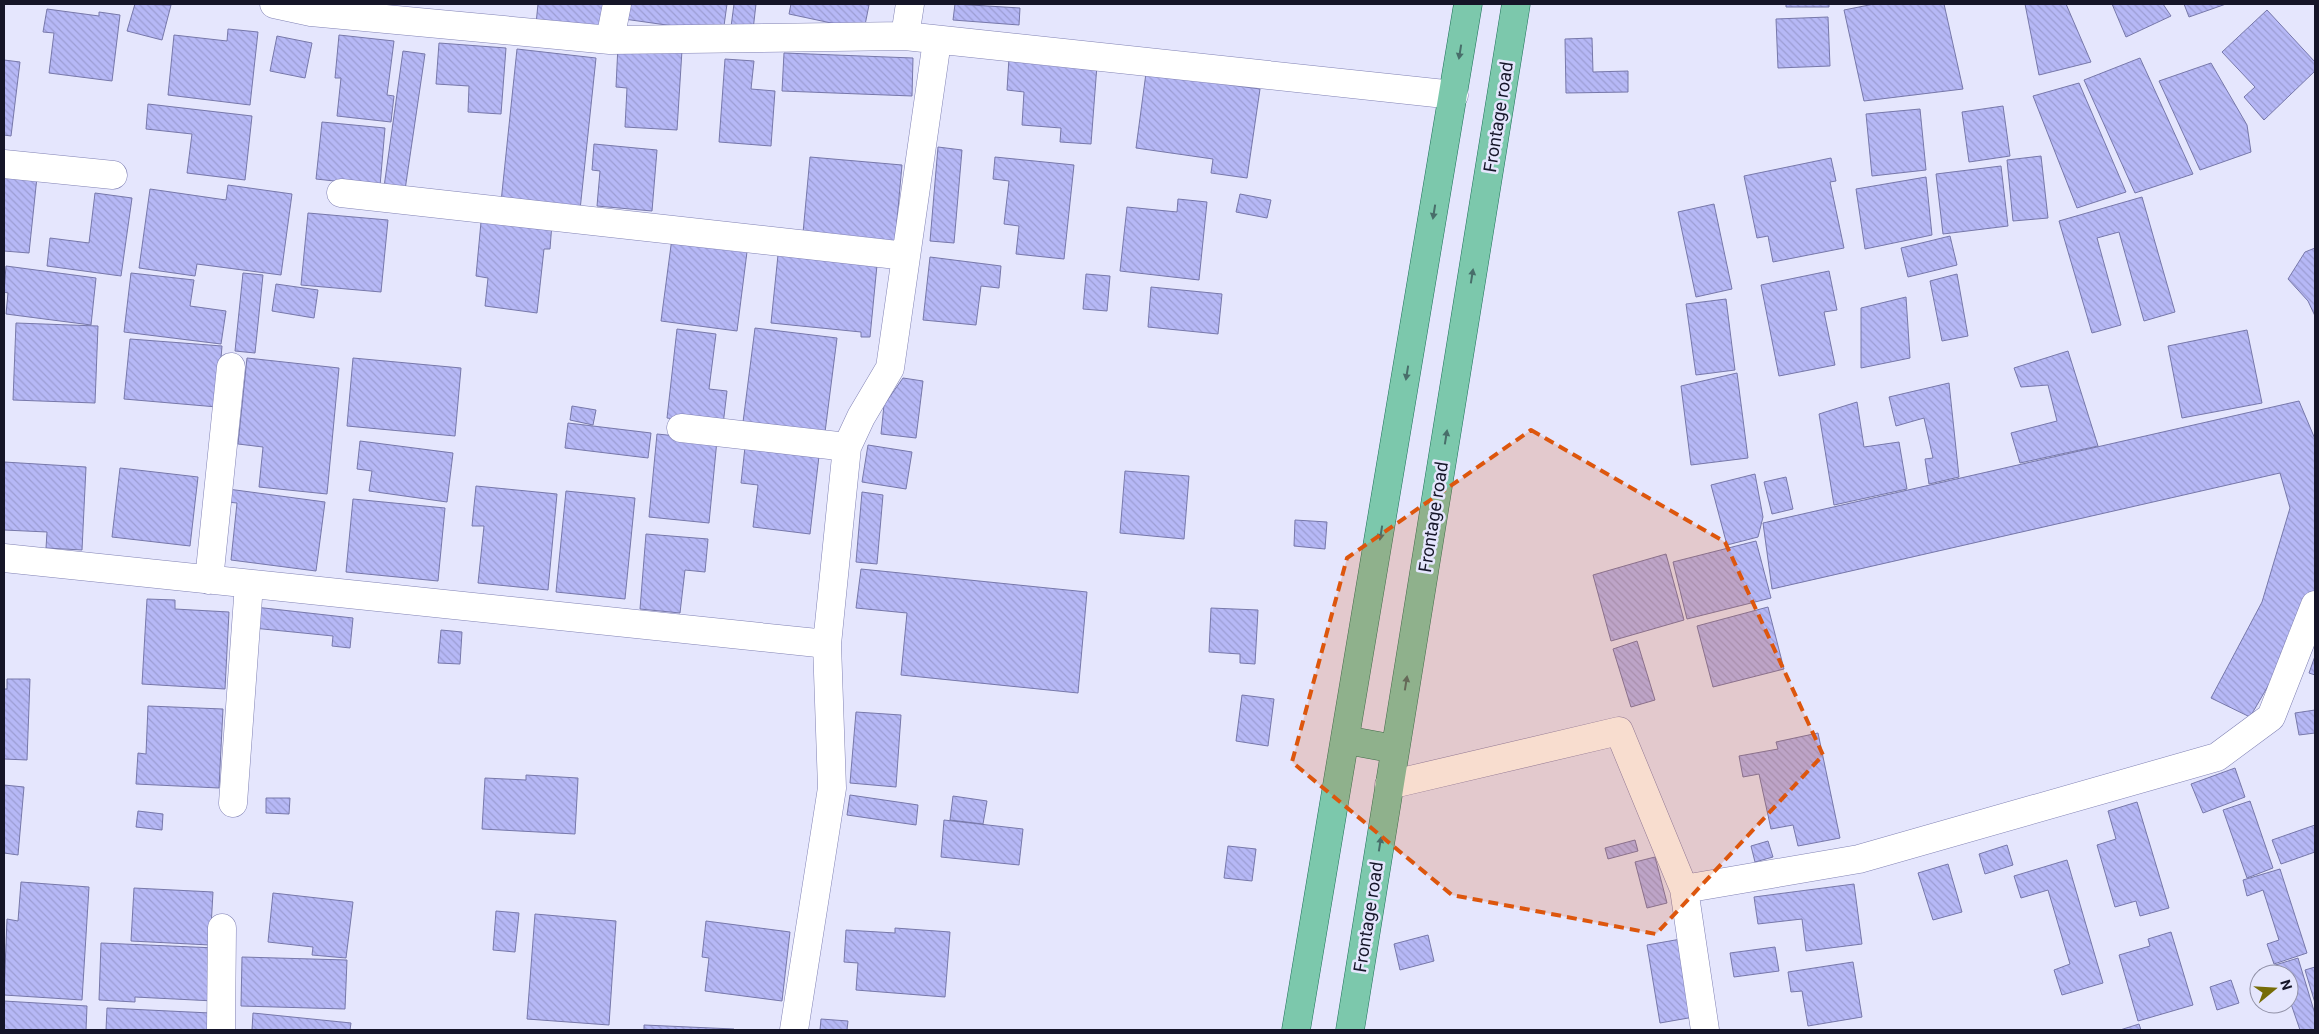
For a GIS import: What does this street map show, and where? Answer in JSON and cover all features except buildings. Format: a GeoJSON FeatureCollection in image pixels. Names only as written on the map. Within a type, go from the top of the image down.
{"type":"FeatureCollection","features":[{"type":"Feature","properties":{"kind":"main road"},"geometry":{"type":"LineString","coordinates":[[1296,1030],[1468,4]]}},
{"type":"Feature","properties":{"kind":"main road","name":"Frontage road"},"geometry":{"type":"LineString","coordinates":[[1350,1030],[1516,4]]}},
{"type":"Feature","properties":{"kind":"main road"},"geometry":{"type":"LineString","coordinates":[[1346,740],[1395,748]]}},
{"type":"Feature","properties":{"kind":"street"},"geometry":{"type":"LineString","coordinates":[[274,4],[311,12],[440,14],[610,40],[905,36],[1454,95]]}},
{"type":"Feature","properties":{"kind":"street"},"geometry":{"type":"LineString","coordinates":[[610,40],[617,4]]}},
{"type":"Feature","properties":{"kind":"street"},"geometry":{"type":"LineString","coordinates":[[905,36],[910,4]]}},
{"type":"Feature","properties":{"kind":"street"},"geometry":{"type":"LineString","coordinates":[[794,1030],[832,788],[827,644],[847,447],[861,417],[890,368],[938,41]]}},
{"type":"Feature","properties":{"kind":"street"},"geometry":{"type":"LineString","coordinates":[[4,164],[114,175]]}},
{"type":"Feature","properties":{"kind":"street"},"geometry":{"type":"LineString","coordinates":[[341,193],[906,256]]}},
{"type":"Feature","properties":{"kind":"street"},"geometry":{"type":"LineString","coordinates":[[208,580],[231,367]]}},
{"type":"Feature","properties":{"kind":"street"},"geometry":{"type":"LineString","coordinates":[[681,428],[847,447]]}},
{"type":"Feature","properties":{"kind":"street"},"geometry":{"type":"LineString","coordinates":[[4,558],[827,644]]}},
{"type":"Feature","properties":{"kind":"street"},"geometry":{"type":"LineString","coordinates":[[233,802],[249,584]]}},
{"type":"Feature","properties":{"kind":"street"},"geometry":{"type":"LineString","coordinates":[[1684,888],[1859,859],[2217,757],[2271,717],[2315,605]]}},
{"type":"Feature","properties":{"kind":"street"},"geometry":{"type":"LineString","coordinates":[[1389,785],[1619,731],[1684,888],[1705,1030]]}},
{"type":"Feature","properties":{"kind":"street"},"geometry":{"type":"LineString","coordinates":[[221,1030],[222,928]]}},
{"type":"Feature","properties":{"kind":"highlighted area"},"geometry":{"type":"Polygon","coordinates":[[[1531,430],[1725,542],[1823,755],[1656,934],[1452,895],[1292,762],[1347,558],[1531,430]]]}}]}
